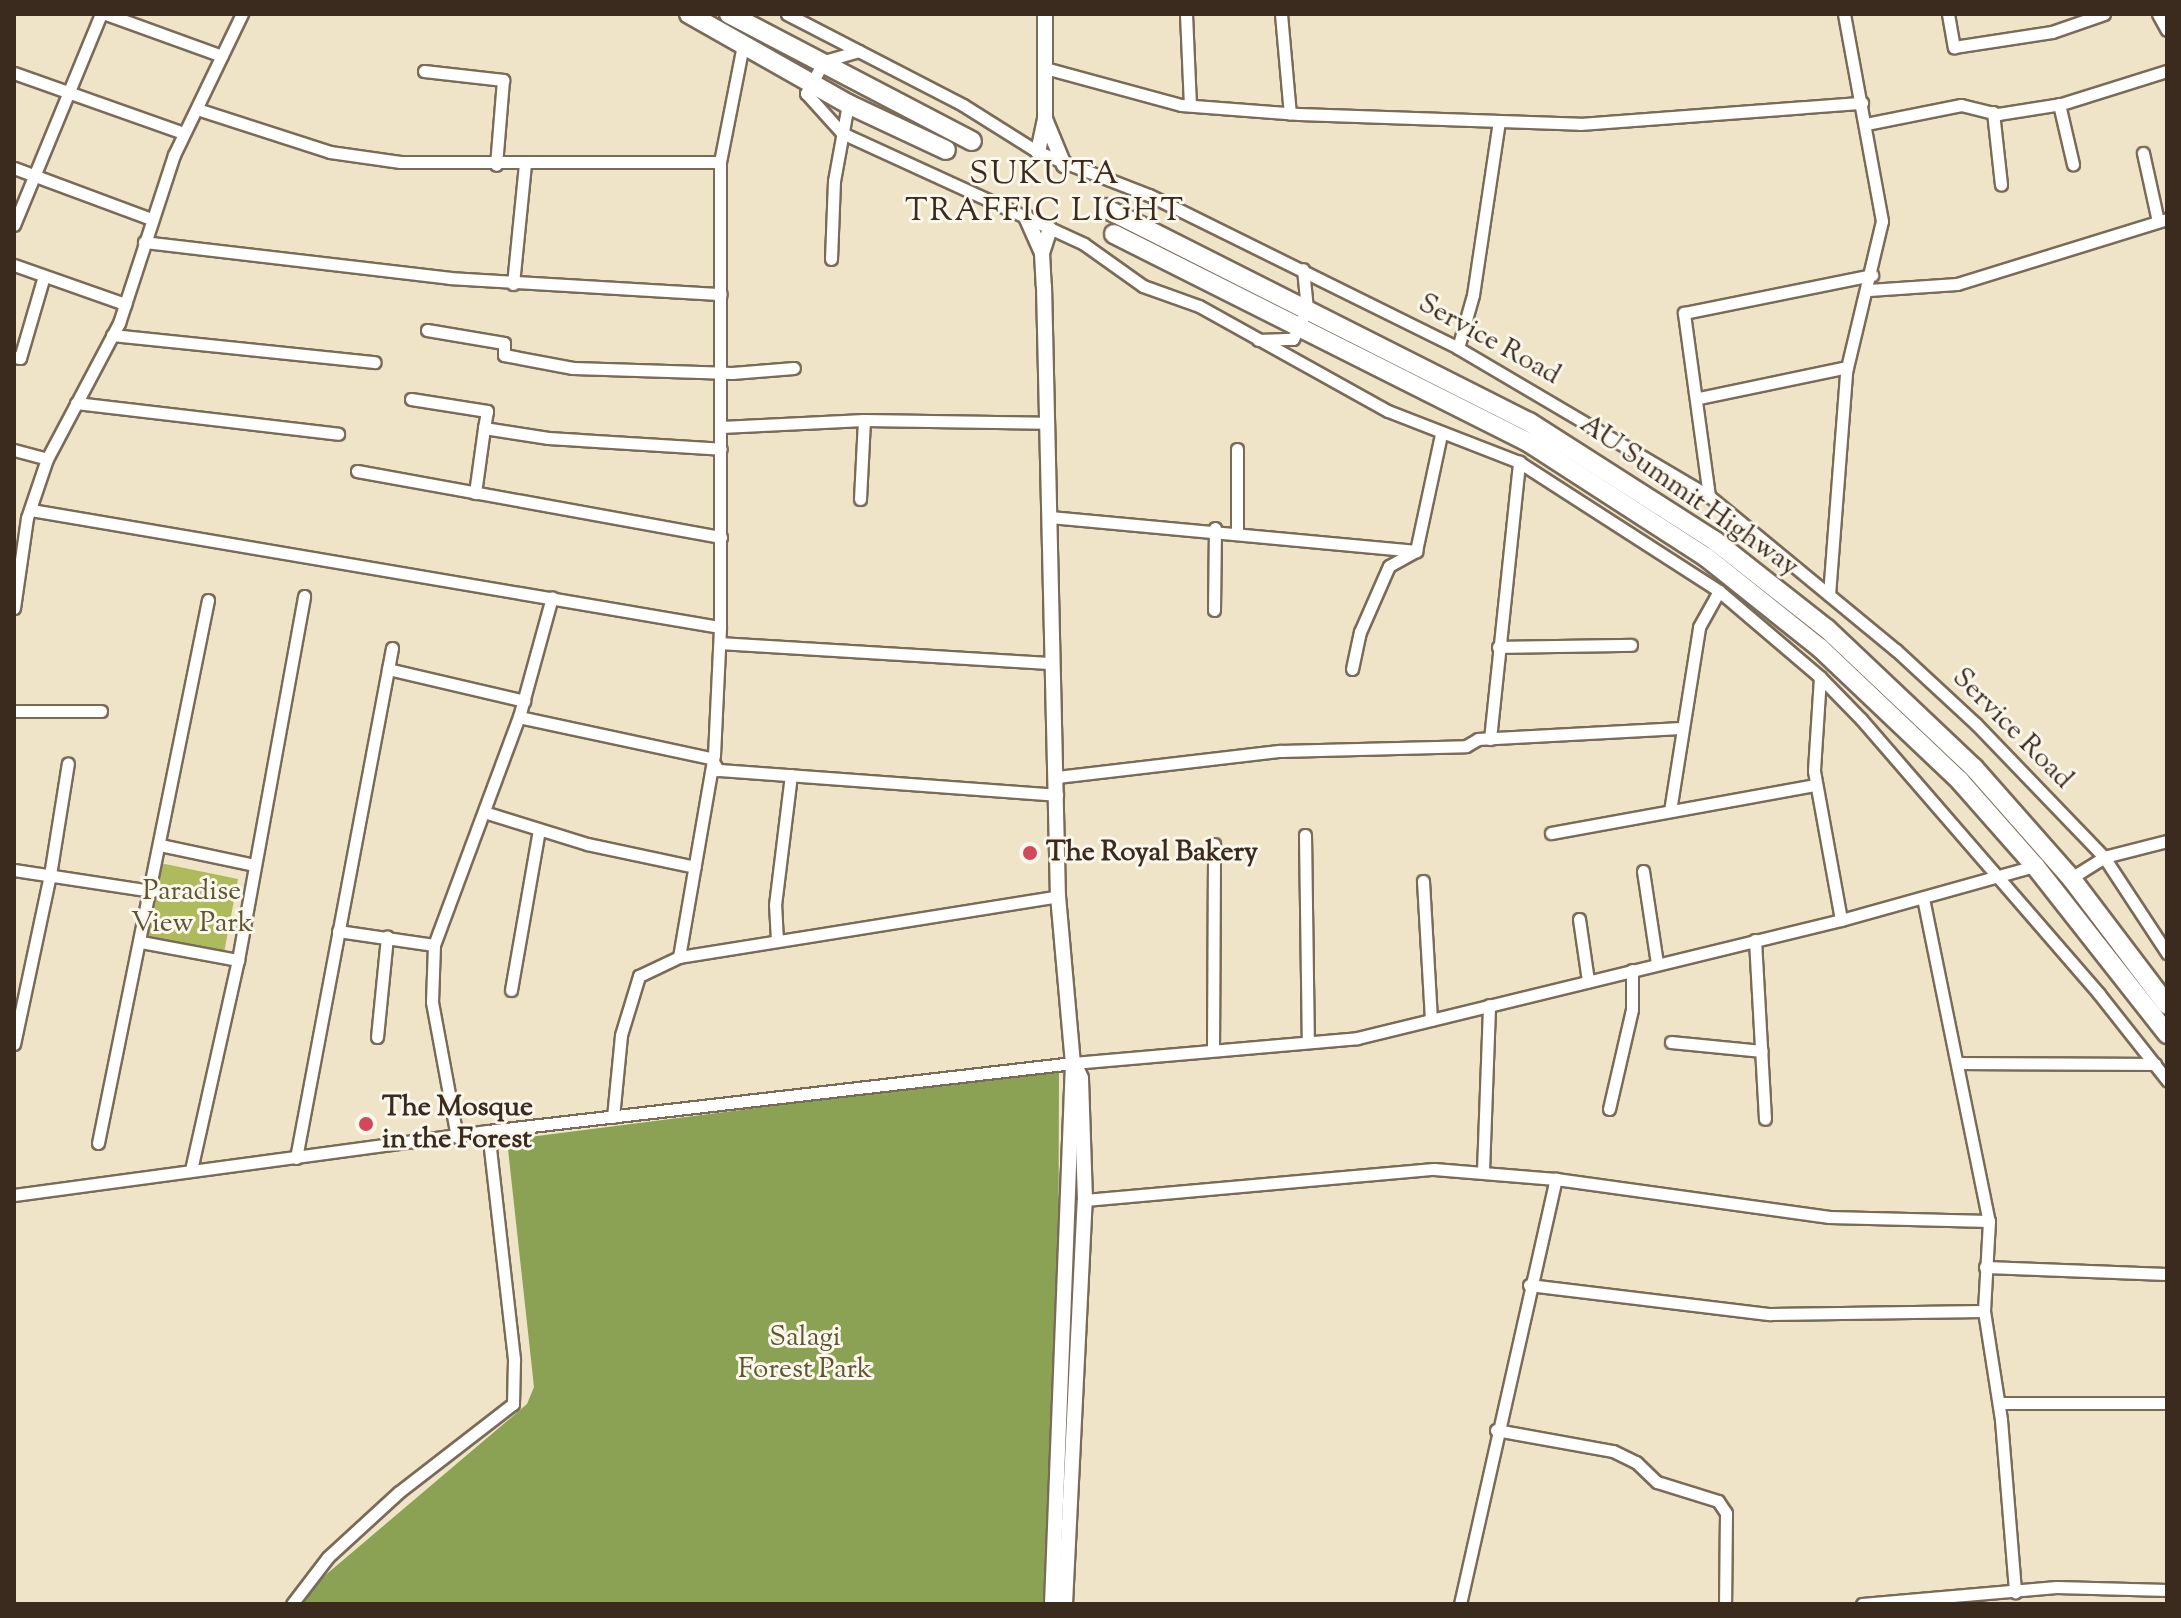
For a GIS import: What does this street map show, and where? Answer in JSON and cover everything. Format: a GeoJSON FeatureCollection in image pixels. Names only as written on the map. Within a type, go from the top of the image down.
{"type":"FeatureCollection","features":[{"type":"Feature","properties":{"kind":"main road"},"geometry":{"type":"LineString","coordinates":[[689,14],[848,104],[937,146]]}},
{"type":"Feature","properties":{"kind":"main road"},"geometry":{"type":"LineString","coordinates":[[729,14],[972,141]]}},
{"type":"Feature","properties":{"kind":"main road","name":"AU Summit Highway"},"geometry":{"type":"LineString","coordinates":[[1105,208],[1529,422],[1715,541],[1827,629],[1928,722],[2071,878],[2167,1005]]}},
{"type":"Feature","properties":{"kind":"main road","name":"AU Summit Highway"},"geometry":{"type":"LineString","coordinates":[[1114,234],[1297,329],[1327,338],[1528,442],[1706,557],[1820,648],[1917,737],[2035,866],[2167,1034]]}},
{"type":"Feature","properties":{"kind":"street"},"geometry":{"type":"LineString","coordinates":[[14,225],[32,174],[104,14],[222,56]]}},
{"type":"Feature","properties":{"kind":"street"},"geometry":{"type":"LineString","coordinates":[[14,608],[27,528],[47,459],[112,335],[183,133],[242,14]]}},
{"type":"Feature","properties":{"kind":"street","name":"Service Road"},"geometry":{"type":"LineString","coordinates":[[787,14],[963,105],[1064,165],[1149,195],[1458,348],[1709,496],[1829,595],[1976,724],[2104,857],[2167,953]]}},
{"type":"Feature","properties":{"kind":"street"},"geometry":{"type":"LineString","coordinates":[[1038,152],[1045,119],[1045,14]]}},
{"type":"Feature","properties":{"kind":"street"},"geometry":{"type":"LineString","coordinates":[[1186,14],[1190,105]]}},
{"type":"Feature","properties":{"kind":"street"},"geometry":{"type":"LineString","coordinates":[[1281,14],[1290,114]]}},
{"type":"Feature","properties":{"kind":"street"},"geometry":{"type":"LineString","coordinates":[[1829,595],[1847,367],[1869,290],[1882,221],[1844,14]]}},
{"type":"Feature","properties":{"kind":"street"},"geometry":{"type":"LineString","coordinates":[[1948,14],[1954,47],[2052,32],[2104,14]]}},
{"type":"Feature","properties":{"kind":"street"},"geometry":{"type":"LineString","coordinates":[[2158,14],[2166,28]]}},
{"type":"Feature","properties":{"kind":"street"},"geometry":{"type":"LineString","coordinates":[[679,957],[712,763],[720,643],[720,162],[743,45]]}},
{"type":"Feature","properties":{"kind":"street"},"geometry":{"type":"LineString","coordinates":[[859,51],[824,61],[806,93],[842,133],[1084,244],[1143,286],[1199,306],[1258,340],[1441,434],[1519,462],[1719,591],[1820,677],[2000,878],[2167,1080]]}},
{"type":"Feature","properties":{"kind":"street"},"geometry":{"type":"LineString","coordinates":[[1045,68],[1190,105],[1290,114],[1580,124],[1862,103]]}},
{"type":"Feature","properties":{"kind":"street"},"geometry":{"type":"LineString","coordinates":[[424,71],[503,80],[496,165]]}},
{"type":"Feature","properties":{"kind":"street"},"geometry":{"type":"LineString","coordinates":[[1866,124],[1961,105],[1993,112],[2059,104],[2167,71]]}},
{"type":"Feature","properties":{"kind":"street"},"geometry":{"type":"LineString","coordinates":[[14,73],[183,133]]}},
{"type":"Feature","properties":{"kind":"street"},"geometry":{"type":"LineString","coordinates":[[831,259],[834,181],[848,104]]}},
{"type":"Feature","properties":{"kind":"street"},"geometry":{"type":"LineString","coordinates":[[2059,104],[2073,164]]}},
{"type":"Feature","properties":{"kind":"street"},"geometry":{"type":"LineString","coordinates":[[197,109],[330,152],[400,162],[496,165],[720,162]]}},
{"type":"Feature","properties":{"kind":"street"},"geometry":{"type":"LineString","coordinates":[[1993,112],[2001,185]]}},
{"type":"Feature","properties":{"kind":"street"},"geometry":{"type":"LineString","coordinates":[[1045,119],[1064,165]]}},
{"type":"Feature","properties":{"kind":"street"},"geometry":{"type":"LineString","coordinates":[[1458,348],[1473,295],[1499,121]]}},
{"type":"Feature","properties":{"kind":"street"},"geometry":{"type":"LineString","coordinates":[[1869,290],[1957,284],[2163,220],[2143,153]]}},
{"type":"Feature","properties":{"kind":"street"},"geometry":{"type":"LineString","coordinates":[[513,284],[525,163]]}},
{"type":"Feature","properties":{"kind":"street"},"geometry":{"type":"LineString","coordinates":[[14,168],[151,219]]}},
{"type":"Feature","properties":{"kind":"street"},"geometry":{"type":"LineString","coordinates":[[1026,217],[1042,253]]}},
{"type":"Feature","properties":{"kind":"street"},"geometry":{"type":"LineString","coordinates":[[1050,229],[1042,253],[1051,663],[1057,777],[1058,896],[1073,1063],[1052,1604]]}},
{"type":"Feature","properties":{"kind":"street"},"geometry":{"type":"LineString","coordinates":[[144,242],[513,284],[721,294]]}},
{"type":"Feature","properties":{"kind":"street"},"geometry":{"type":"LineString","coordinates":[[14,265],[125,304]]}},
{"type":"Feature","properties":{"kind":"street"},"geometry":{"type":"LineString","coordinates":[[1258,340],[1293,339],[1307,309],[1303,269]]}},
{"type":"Feature","properties":{"kind":"street"},"geometry":{"type":"LineString","coordinates":[[1709,496],[1699,398],[1684,313],[1872,275]]}},
{"type":"Feature","properties":{"kind":"street"},"geometry":{"type":"LineString","coordinates":[[14,357],[20,358],[44,276]]}},
{"type":"Feature","properties":{"kind":"street"},"geometry":{"type":"LineString","coordinates":[[427,330],[504,343],[504,355],[573,368],[721,372],[794,368]]}},
{"type":"Feature","properties":{"kind":"street"},"geometry":{"type":"LineString","coordinates":[[112,335],[375,362]]}},
{"type":"Feature","properties":{"kind":"street"},"geometry":{"type":"LineString","coordinates":[[1699,398],[1847,367]]}},
{"type":"Feature","properties":{"kind":"street"},"geometry":{"type":"LineString","coordinates":[[411,399],[487,411],[475,493]]}},
{"type":"Feature","properties":{"kind":"street"},"geometry":{"type":"LineString","coordinates":[[76,403],[338,434]]}},
{"type":"Feature","properties":{"kind":"street"},"geometry":{"type":"LineString","coordinates":[[721,427],[864,420],[1045,423]]}},
{"type":"Feature","properties":{"kind":"street"},"geometry":{"type":"LineString","coordinates":[[860,499],[864,420]]}},
{"type":"Feature","properties":{"kind":"street"},"geometry":{"type":"LineString","coordinates":[[484,428],[615,445],[721,449]]}},
{"type":"Feature","properties":{"kind":"street"},"geometry":{"type":"LineString","coordinates":[[1352,669],[1360,632],[1389,566],[1416,551],[1441,434]]}},
{"type":"Feature","properties":{"kind":"street"},"geometry":{"type":"LineString","coordinates":[[1237,449],[1237,531]]}},
{"type":"Feature","properties":{"kind":"street"},"geometry":{"type":"LineString","coordinates":[[14,450],[47,459]]}},
{"type":"Feature","properties":{"kind":"street"},"geometry":{"type":"LineString","coordinates":[[1490,739],[1519,462]]}},
{"type":"Feature","properties":{"kind":"street"},"geometry":{"type":"LineString","coordinates":[[357,471],[721,537]]}},
{"type":"Feature","properties":{"kind":"street"},"geometry":{"type":"LineString","coordinates":[[31,510],[720,627]]}},
{"type":"Feature","properties":{"kind":"street"},"geometry":{"type":"LineString","coordinates":[[1050,517],[1215,528],[1416,551]]}},
{"type":"Feature","properties":{"kind":"street"},"geometry":{"type":"LineString","coordinates":[[14,526],[27,528]]}},
{"type":"Feature","properties":{"kind":"street"},"geometry":{"type":"LineString","coordinates":[[1214,610],[1215,528]]}},
{"type":"Feature","properties":{"kind":"street"},"geometry":{"type":"LineString","coordinates":[[1670,811],[1680,728],[1699,627],[1719,591]]}},
{"type":"Feature","properties":{"kind":"street"},"geometry":{"type":"LineString","coordinates":[[191,1170],[238,960],[304,596]]}},
{"type":"Feature","properties":{"kind":"street"},"geometry":{"type":"LineString","coordinates":[[457,1137],[432,1002],[434,945],[519,717],[552,597]]}},
{"type":"Feature","properties":{"kind":"street"},"geometry":{"type":"LineString","coordinates":[[98,1143],[152,891],[208,600]]}},
{"type":"Feature","properties":{"kind":"street"},"geometry":{"type":"LineString","coordinates":[[720,643],[1051,663]]}},
{"type":"Feature","properties":{"kind":"street"},"geometry":{"type":"LineString","coordinates":[[1498,647],[1631,645]]}},
{"type":"Feature","properties":{"kind":"street"},"geometry":{"type":"LineString","coordinates":[[296,1158],[392,648]]}},
{"type":"Feature","properties":{"kind":"street"},"geometry":{"type":"LineString","coordinates":[[388,669],[524,701]]}},
{"type":"Feature","properties":{"kind":"street"},"geometry":{"type":"LineString","coordinates":[[1820,677],[1816,785],[1841,920]]}},
{"type":"Feature","properties":{"kind":"street"},"geometry":{"type":"LineString","coordinates":[[14,711],[101,711]]}},
{"type":"Feature","properties":{"kind":"street"},"geometry":{"type":"LineString","coordinates":[[519,717],[711,758],[718,770],[1057,795]]}},
{"type":"Feature","properties":{"kind":"street"},"geometry":{"type":"LineString","coordinates":[[1057,777],[1280,751],[1466,746],[1490,739],[1680,728]]}},
{"type":"Feature","properties":{"kind":"street"},"geometry":{"type":"LineString","coordinates":[[14,1044],[50,875],[68,763]]}},
{"type":"Feature","properties":{"kind":"street"},"geometry":{"type":"LineString","coordinates":[[777,941],[775,905],[791,775]]}},
{"type":"Feature","properties":{"kind":"street"},"geometry":{"type":"LineString","coordinates":[[1551,833],[1816,785]]}},
{"type":"Feature","properties":{"kind":"street"},"geometry":{"type":"LineString","coordinates":[[484,812],[539,830],[695,867]]}},
{"type":"Feature","properties":{"kind":"street"},"geometry":{"type":"LineString","coordinates":[[511,990],[539,830]]}},
{"type":"Feature","properties":{"kind":"street"},"geometry":{"type":"LineString","coordinates":[[1305,835],[1308,1042]]}},
{"type":"Feature","properties":{"kind":"street"},"geometry":{"type":"LineString","coordinates":[[2071,878],[2104,857],[2167,841]]}},
{"type":"Feature","properties":{"kind":"street"},"geometry":{"type":"LineString","coordinates":[[1213,1050],[1214,844]]}},
{"type":"Feature","properties":{"kind":"street"},"geometry":{"type":"LineString","coordinates":[[160,845],[254,865]]}},
{"type":"Feature","properties":{"kind":"street"},"geometry":{"type":"LineString","coordinates":[[14,1195],[488,1131],[1073,1063],[1357,1038],[1841,920],[2035,866]]}},
{"type":"Feature","properties":{"kind":"street"},"geometry":{"type":"LineString","coordinates":[[14,870],[152,891]]}},
{"type":"Feature","properties":{"kind":"street"},"geometry":{"type":"LineString","coordinates":[[1643,871],[1657,964]]}},
{"type":"Feature","properties":{"kind":"street"},"geometry":{"type":"LineString","coordinates":[[1423,881],[1431,1020]]}},
{"type":"Feature","properties":{"kind":"street"},"geometry":{"type":"LineString","coordinates":[[613,1117],[621,1035],[639,976],[679,957],[1058,896]]}},
{"type":"Feature","properties":{"kind":"street"},"geometry":{"type":"LineString","coordinates":[[1923,898],[1989,1221],[1984,1311],[1999,1403],[2015,1592]]}},
{"type":"Feature","properties":{"kind":"street"},"geometry":{"type":"LineString","coordinates":[[1579,919],[1588,981]]}},
{"type":"Feature","properties":{"kind":"street"},"geometry":{"type":"LineString","coordinates":[[338,931],[434,945]]}},
{"type":"Feature","properties":{"kind":"street"},"geometry":{"type":"LineString","coordinates":[[377,1037],[387,936]]}},
{"type":"Feature","properties":{"kind":"street"},"geometry":{"type":"LineString","coordinates":[[1755,940],[1765,1119]]}},
{"type":"Feature","properties":{"kind":"street"},"geometry":{"type":"LineString","coordinates":[[141,942],[238,960]]}},
{"type":"Feature","properties":{"kind":"street"},"geometry":{"type":"LineString","coordinates":[[1609,1109],[1632,1009],[1632,970]]}},
{"type":"Feature","properties":{"kind":"street"},"geometry":{"type":"LineString","coordinates":[[1483,1171],[1489,1005]]}},
{"type":"Feature","properties":{"kind":"street"},"geometry":{"type":"LineString","coordinates":[[1671,1042],[1762,1051]]}},
{"type":"Feature","properties":{"kind":"street"},"geometry":{"type":"LineString","coordinates":[[1065,1604],[1085,1200],[1081,1078],[1073,1063]]}},
{"type":"Feature","properties":{"kind":"street"},"geometry":{"type":"LineString","coordinates":[[1958,1063],[2155,1064]]}},
{"type":"Feature","properties":{"kind":"street"},"geometry":{"type":"LineString","coordinates":[[292,1604],[328,1557],[399,1492],[513,1404],[514,1359],[488,1131]]}},
{"type":"Feature","properties":{"kind":"street"},"geometry":{"type":"LineString","coordinates":[[1085,1200],[1434,1169],[1556,1179],[1829,1217],[1989,1221]]}},
{"type":"Feature","properties":{"kind":"street"},"geometry":{"type":"LineString","coordinates":[[1460,1604],[1496,1430],[1556,1179]]}},
{"type":"Feature","properties":{"kind":"street"},"geometry":{"type":"LineString","coordinates":[[1985,1267],[2167,1274]]}},
{"type":"Feature","properties":{"kind":"street"},"geometry":{"type":"LineString","coordinates":[[1529,1285],[1770,1314],[1984,1311]]}},
{"type":"Feature","properties":{"kind":"street"},"geometry":{"type":"LineString","coordinates":[[1999,1403],[2167,1403]]}},
{"type":"Feature","properties":{"kind":"street"},"geometry":{"type":"LineString","coordinates":[[1496,1430],[1613,1451],[1636,1462],[1657,1482],[1718,1501],[1727,1527],[1725,1604]]}},
{"type":"Feature","properties":{"kind":"street"},"geometry":{"type":"LineString","coordinates":[[1862,1604],[2056,1587],[2167,1590]]}},
{"type":"Feature","properties":{"kind":"green space","name":"Paradise View Park"},"geometry":{"type":"Polygon","coordinates":[[[160,863],[238,879],[224,953],[145,938],[160,863]]]}},
{"type":"Feature","properties":{"kind":"green space","name":"Salagi Forest Park"},"geometry":{"type":"Polygon","coordinates":[[[1059,1069],[1058,1399],[1048,1604],[302,1604],[322,1578],[527,1404],[534,1387],[507,1140],[1059,1069]]]}},
{"type":"Feature","properties":{"kind":"place","name":"The Royal Bakery"},"geometry":{"type":"Point","coordinates":[1030,853]}},
{"type":"Feature","properties":{"kind":"place","name":"The Mosque in the Forest"},"geometry":{"type":"Point","coordinates":[366,1124]}},
{"type":"Feature","properties":{"kind":"district","name":"SUKUTA TRAFFIC LIGHT"},"geometry":{"type":"Point","coordinates":[1045,194]}}]}
